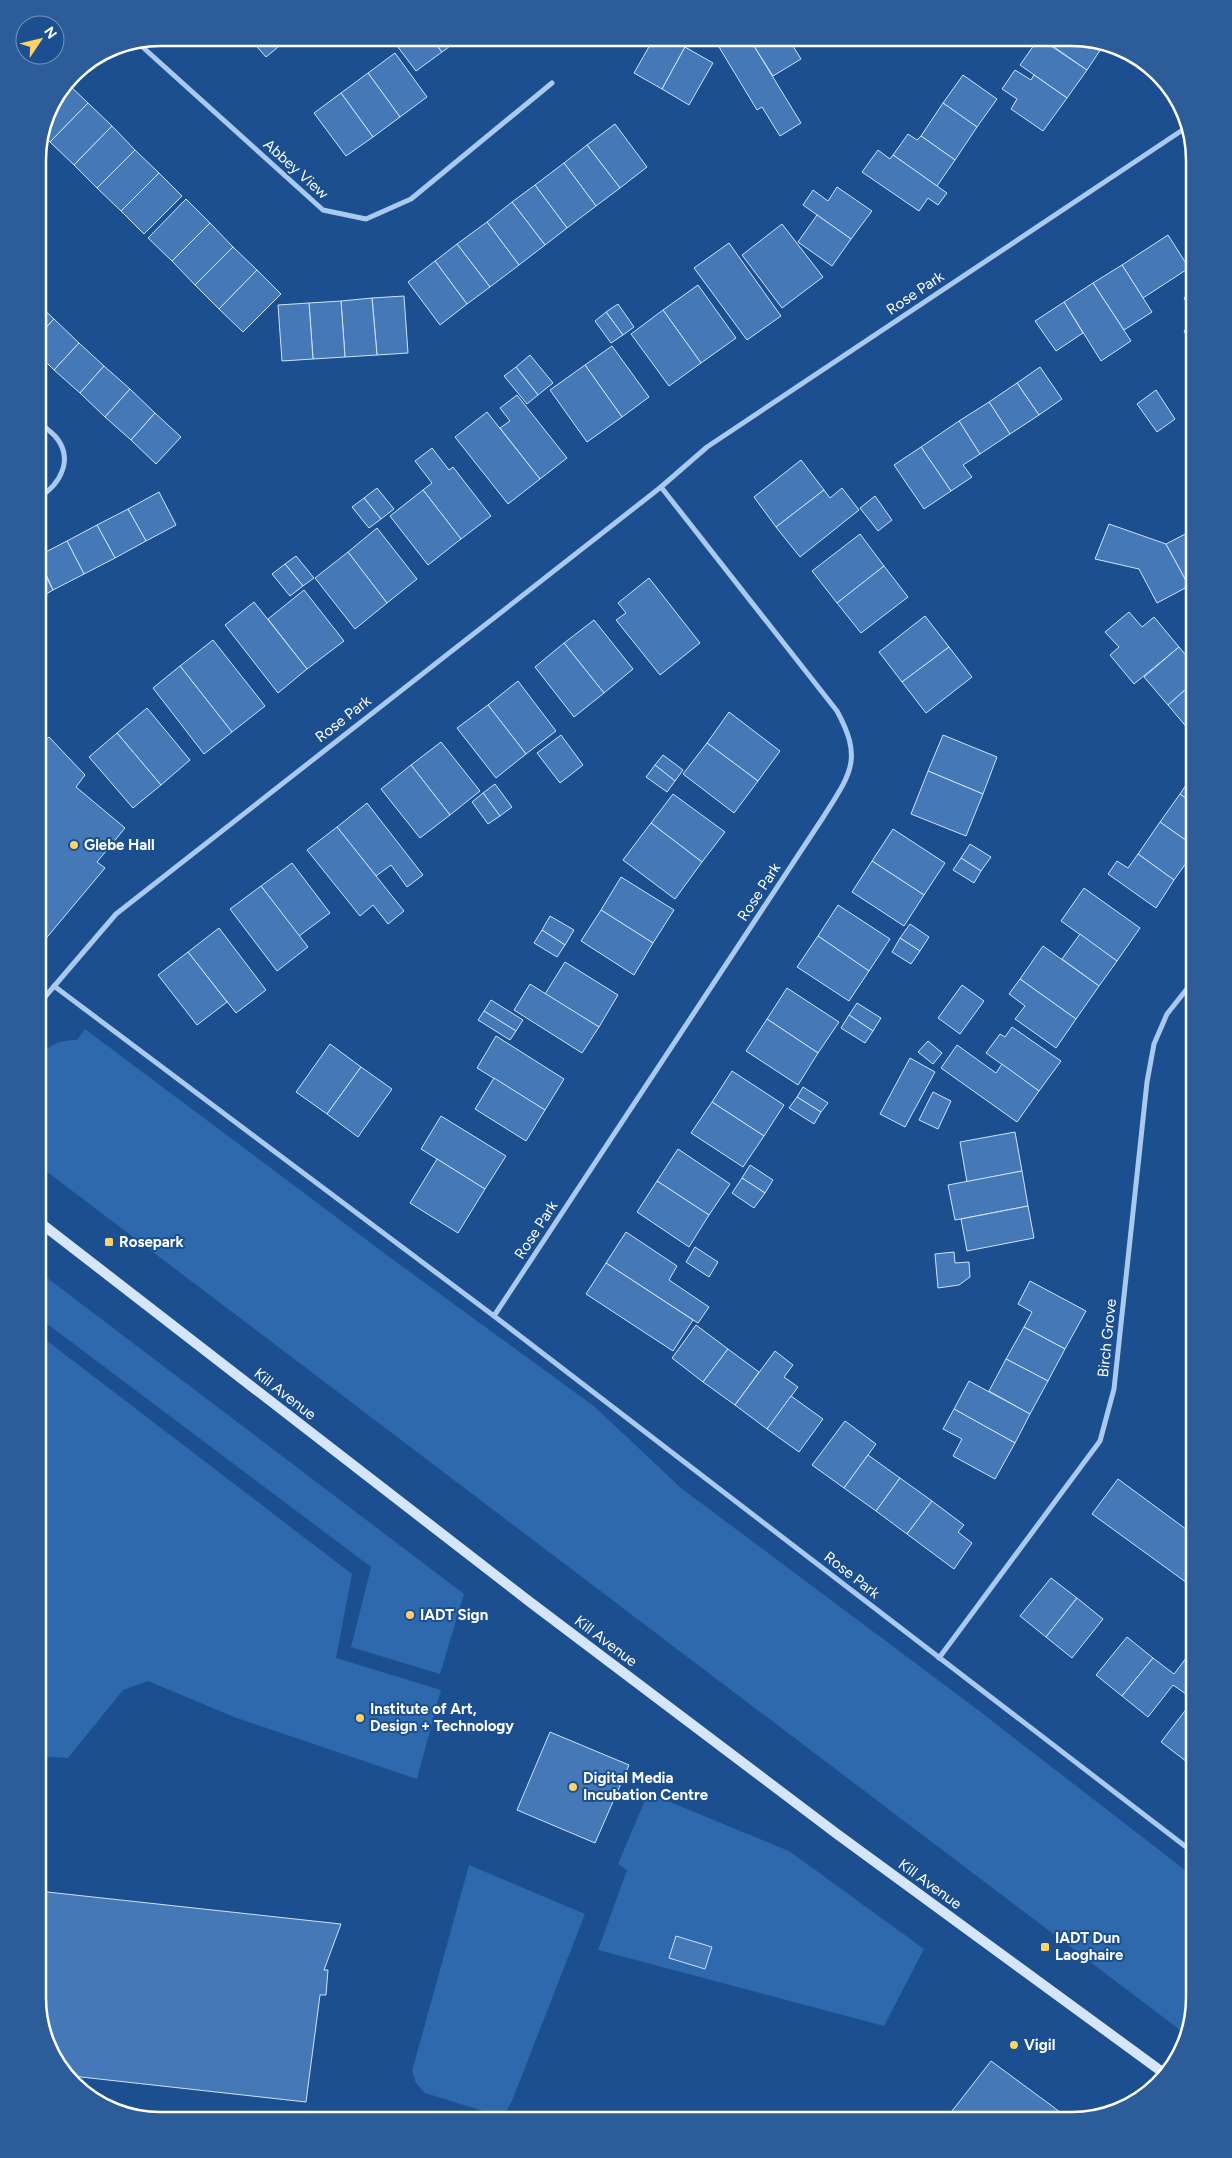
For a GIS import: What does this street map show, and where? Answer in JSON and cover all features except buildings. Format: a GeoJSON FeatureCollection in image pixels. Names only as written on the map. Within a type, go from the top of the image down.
{"type":"FeatureCollection","features":[{"type":"Feature","properties":{"kind":"main road","name":"Kill Avenue"},"geometry":{"type":"LineString","coordinates":[[46,1227],[538,1608],[837,1834],[1160,2070]]}},
{"type":"Feature","properties":{"kind":"street","name":"Abbey View"},"geometry":{"type":"LineString","coordinates":[[143,47],[322,210],[366,219],[411,199],[552,82]]}},
{"type":"Feature","properties":{"kind":"street","name":"Rose Park"},"geometry":{"type":"LineString","coordinates":[[46,996],[116,914],[661,487],[708,447],[1182,130]]}},
{"type":"Feature","properties":{"kind":"street"},"geometry":{"type":"LineString","coordinates":[[46,428],[57,438],[63,451],[64,466],[59,479],[51,490],[46,493]]}},
{"type":"Feature","properties":{"kind":"street","name":"Rose Park"},"geometry":{"type":"LineString","coordinates":[[494,1316],[824,816],[841,789],[853,758],[849,733],[837,711],[661,487]]}},
{"type":"Feature","properties":{"kind":"street","name":"Rose Park"},"geometry":{"type":"LineString","coordinates":[[54,986],[494,1316],[1186,1847]]}},
{"type":"Feature","properties":{"kind":"street","name":"Birch Grove"},"geometry":{"type":"LineString","coordinates":[[939,1658],[1100,1441],[1114,1389],[1147,1082],[1154,1044],[1167,1014],[1186,990]]}},
{"type":"Feature","properties":{"kind":"shaded area"},"geometry":{"type":"Polygon","coordinates":[[[85,1029],[388,1256],[595,1407],[681,1488],[978,1710],[1186,1871],[1186,1998],[1181,2031],[46,1171],[46,1050],[55,1044],[77,1040],[85,1029]]]}},
{"type":"Feature","properties":{"kind":"shaded area"},"geometry":{"type":"Polygon","coordinates":[[[46,1277],[464,1594],[440,1674],[351,1647],[371,1567],[46,1323],[46,1277]]]}},
{"type":"Feature","properties":{"kind":"shaded area"},"geometry":{"type":"Polygon","coordinates":[[[46,1340],[352,1574],[336,1658],[441,1690],[417,1779],[234,1717],[148,1681],[123,1690],[68,1758],[46,1757],[46,1340]]]}},
{"type":"Feature","properties":{"kind":"shaded area"},"geometry":{"type":"Polygon","coordinates":[[[648,1793],[789,1851],[924,1949],[884,2026],[598,1950],[627,1870],[618,1864],[648,1793]]]}},
{"type":"Feature","properties":{"kind":"shaded area"},"geometry":{"type":"Polygon","coordinates":[[[469,1865],[585,1914],[512,2101],[506,2112],[486,2112],[425,2093],[416,2083],[412,2071],[469,1865]]]}},
{"type":"Feature","properties":{"kind":"place","name":"Glebe Hall"},"geometry":{"type":"Point","coordinates":[74,845]}},
{"type":"Feature","properties":{"kind":"place","name":"Rosepark"},"geometry":{"type":"Point","coordinates":[109,1242]}},
{"type":"Feature","properties":{"kind":"place","name":"IADT Sign"},"geometry":{"type":"Point","coordinates":[410,1615]}},
{"type":"Feature","properties":{"kind":"place","name":"Institute of Art, Design + Technology"},"geometry":{"type":"Point","coordinates":[360,1718]}},
{"type":"Feature","properties":{"kind":"place","name":"Digital Media Incubation Centre"},"geometry":{"type":"Point","coordinates":[573,1787]}},
{"type":"Feature","properties":{"kind":"place","name":"IADT Dun Laoghaire"},"geometry":{"type":"Point","coordinates":[1045,1947]}},
{"type":"Feature","properties":{"kind":"place","name":"Vigil"},"geometry":{"type":"Point","coordinates":[1014,2045]}}]}
